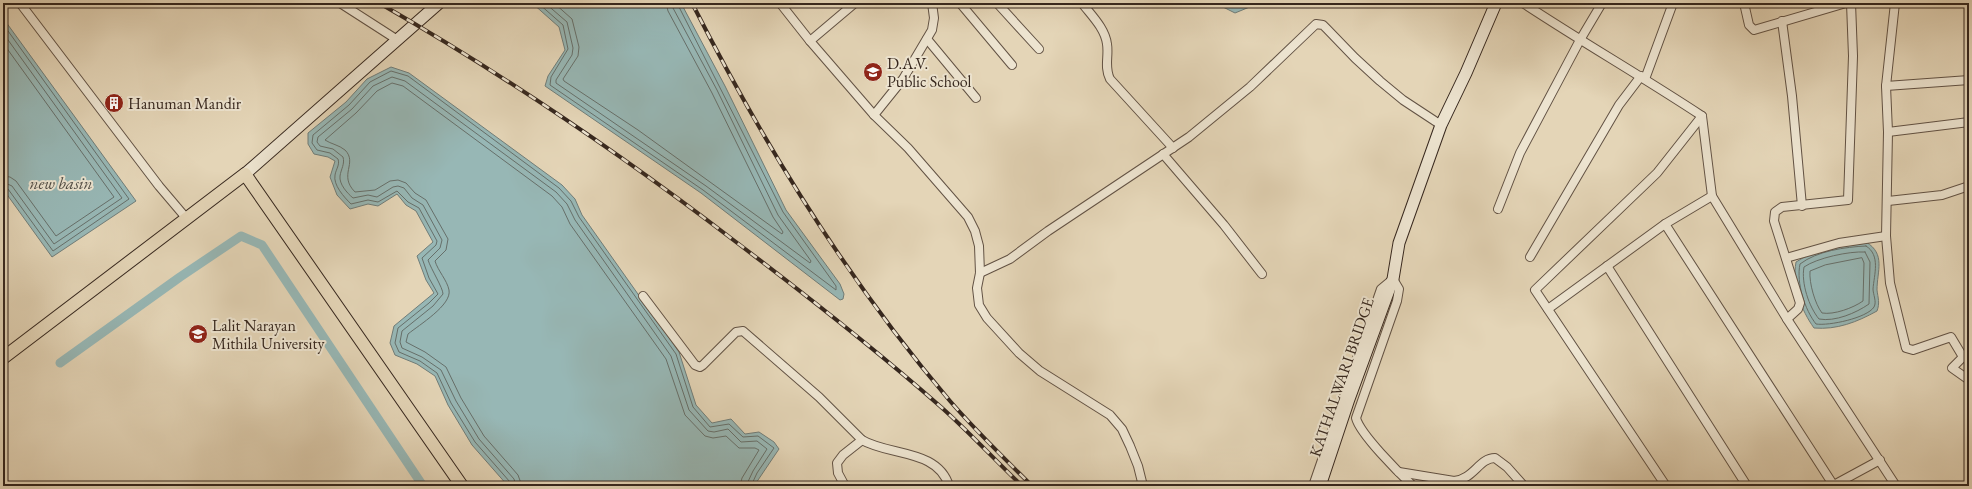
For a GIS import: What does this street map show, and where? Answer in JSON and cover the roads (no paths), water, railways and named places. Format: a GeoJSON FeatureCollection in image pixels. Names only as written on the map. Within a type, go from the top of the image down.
{"type":"FeatureCollection","features":[{"type":"Feature","properties":{"kind":"main road"},"geometry":{"type":"LineString","coordinates":[[3,358],[245,174],[396,39],[439,3]]}},
{"type":"Feature","properties":{"kind":"main road","name":"KATHALWARI BRIDGE"},"geometry":{"type":"LineString","coordinates":[[1320,486],[1349,400],[1393,279],[1399,244],[1441,125],[1466,73],[1496,3]]}},
{"type":"Feature","properties":{"kind":"main road"},"geometry":{"type":"LineString","coordinates":[[245,174],[462,486]]}},
{"type":"Feature","properties":{"kind":"street"},"geometry":{"type":"LineString","coordinates":[[20,3],[159,186],[187,219]]}},
{"type":"Feature","properties":{"kind":"street"},"geometry":{"type":"LineString","coordinates":[[340,3],[396,39]]}},
{"type":"Feature","properties":{"kind":"street"},"geometry":{"type":"LineString","coordinates":[[780,3],[810,42],[874,115],[908,148],[968,217],[975,230],[980,246],[980,274],[977,288],[979,306],[987,318],[1040,372],[1110,415],[1122,429],[1130,446],[1138,466],[1143,486]]}},
{"type":"Feature","properties":{"kind":"street"},"geometry":{"type":"LineString","coordinates":[[810,42],[855,3]]}},
{"type":"Feature","properties":{"kind":"street"},"geometry":{"type":"LineString","coordinates":[[874,115],[903,79],[927,39],[934,23],[932,3]]}},
{"type":"Feature","properties":{"kind":"street"},"geometry":{"type":"LineString","coordinates":[[960,3],[1012,65]]}},
{"type":"Feature","properties":{"kind":"street"},"geometry":{"type":"LineString","coordinates":[[997,3],[1039,49]]}},
{"type":"Feature","properties":{"kind":"street"},"geometry":{"type":"LineString","coordinates":[[1082,3],[1106,37],[1107,72],[1110,78],[1173,148]]}},
{"type":"Feature","properties":{"kind":"street"},"geometry":{"type":"LineString","coordinates":[[1523,3],[1702,116]]}},
{"type":"Feature","properties":{"kind":"street"},"geometry":{"type":"LineString","coordinates":[[1498,209],[1520,153],[1580,40],[1602,3]]}},
{"type":"Feature","properties":{"kind":"street"},"geometry":{"type":"LineString","coordinates":[[1530,257],[1619,105],[1643,78],[1673,3]]}},
{"type":"Feature","properties":{"kind":"street"},"geometry":{"type":"LineString","coordinates":[[1744,3],[1749,25],[1752,29],[1846,3]]}},
{"type":"Feature","properties":{"kind":"street"},"geometry":{"type":"LineString","coordinates":[[1787,319],[1798,309],[1800,303],[1773,215],[1782,207],[1848,200],[1853,56],[1850,3]]}},
{"type":"Feature","properties":{"kind":"street"},"geometry":{"type":"LineString","coordinates":[[1895,3],[1886,86],[1888,132],[1888,201],[1886,236],[1890,283],[1906,348],[1913,350],[1951,337],[1963,358],[1952,368],[1969,380]]}},
{"type":"Feature","properties":{"kind":"street"},"geometry":{"type":"LineString","coordinates":[[1782,21],[1792,96],[1802,206]]}},
{"type":"Feature","properties":{"kind":"street"},"geometry":{"type":"LineString","coordinates":[[980,274],[1010,259],[1048,231],[1173,148],[1250,87],[1311,27],[1319,24],[1327,29],[1355,58],[1397,96],[1441,125]]}},
{"type":"Feature","properties":{"kind":"street"},"geometry":{"type":"LineString","coordinates":[[927,39],[976,98]]}},
{"type":"Feature","properties":{"kind":"street"},"geometry":{"type":"LineString","coordinates":[[1886,86],[1969,80]]}},
{"type":"Feature","properties":{"kind":"street"},"geometry":{"type":"LineString","coordinates":[[1702,116],[1712,196],[1787,319],[1896,486]]}},
{"type":"Feature","properties":{"kind":"street"},"geometry":{"type":"LineString","coordinates":[[1666,486],[1535,290],[1657,173],[1672,157],[1702,116]]}},
{"type":"Feature","properties":{"kind":"street"},"geometry":{"type":"LineString","coordinates":[[1888,132],[1969,122]]}},
{"type":"Feature","properties":{"kind":"street"},"geometry":{"type":"LineString","coordinates":[[1163,154],[1224,225],[1262,274]]}},
{"type":"Feature","properties":{"kind":"street"},"geometry":{"type":"LineString","coordinates":[[1888,201],[1942,195],[1969,186]]}},
{"type":"Feature","properties":{"kind":"street"},"geometry":{"type":"LineString","coordinates":[[1548,309],[1665,224],[1712,196]]}},
{"type":"Feature","properties":{"kind":"street"},"geometry":{"type":"LineString","coordinates":[[1665,224],[1833,486],[1880,460]]}},
{"type":"Feature","properties":{"kind":"street"},"geometry":{"type":"LineString","coordinates":[[1786,258],[1839,243],[1886,236]]}},
{"type":"Feature","properties":{"kind":"street"},"geometry":{"type":"LineString","coordinates":[[1607,266],[1747,486]]}},
{"type":"Feature","properties":{"kind":"street"},"geometry":{"type":"LineString","coordinates":[[1313,486],[1381,288],[1393,279],[1399,289],[1397,301],[1356,418],[1360,429],[1413,486]]}},
{"type":"Feature","properties":{"kind":"street"},"geometry":{"type":"LineString","coordinates":[[642,296],[695,365],[703,365],[736,332],[742,331],[819,398],[862,440],[871,444],[918,457],[929,462],[944,475],[949,486]]}},
{"type":"Feature","properties":{"kind":"street"},"geometry":{"type":"LineString","coordinates":[[845,486],[838,473],[837,463],[843,455],[862,440]]}},
{"type":"Feature","properties":{"kind":"street"},"geometry":{"type":"LineString","coordinates":[[1399,472],[1454,481],[1462,480],[1469,477],[1486,460],[1496,458],[1508,467],[1524,486]]}},
{"type":"Feature","properties":{"kind":"water"},"geometry":{"type":"Polygon","coordinates":[[[532,3],[681,3],[725,86],[786,210],[840,284],[844,294],[843,299],[840,300],[701,193],[545,86],[548,76],[565,50],[559,27],[532,3]]]}},
{"type":"Feature","properties":{"kind":"water"},"geometry":{"type":"Polygon","coordinates":[[[1215,3],[1254,3],[1252,6],[1235,13],[1215,3]]]}},
{"type":"Feature","properties":{"kind":"water","name":"new basin"},"geometry":{"type":"Polygon","coordinates":[[[3,18],[136,201],[52,257],[3,189],[3,18]]]}},
{"type":"Feature","properties":{"kind":"water"},"geometry":{"type":"Polygon","coordinates":[[[391,67],[409,73],[562,185],[575,199],[582,215],[679,352],[696,405],[712,423],[731,419],[745,434],[759,432],[774,442],[779,449],[754,486],[508,486],[472,445],[448,405],[435,376],[417,364],[395,355],[390,343],[394,326],[434,293],[426,280],[417,256],[433,242],[416,211],[406,205],[397,194],[378,206],[368,204],[350,209],[337,195],[330,177],[335,161],[328,157],[314,154],[308,144],[308,133],[346,102],[367,79],[391,67]]]}},
{"type":"Feature","properties":{"kind":"water"},"geometry":{"type":"Polygon","coordinates":[[[1866,242],[1876,252],[1879,263],[1877,290],[1879,303],[1877,311],[1862,319],[1847,324],[1831,328],[1814,328],[1805,313],[1799,297],[1795,279],[1796,262],[1804,257],[1821,251],[1839,246],[1866,242]]]}},
{"type":"Feature","properties":{"kind":"waterway"},"geometry":{"type":"LineString","coordinates":[[60,363],[180,277],[241,236],[262,245],[423,486]]}},
{"type":"Feature","properties":{"kind":"railway"},"geometry":{"type":"LineString","coordinates":[[379,3],[471,58],[561,116],[693,210],[866,343],[916,385],[972,436],[1022,486]]}},
{"type":"Feature","properties":{"kind":"railway"},"geometry":{"type":"LineString","coordinates":[[692,3],[748,108],[778,159],[809,210],[876,308],[950,401],[980,434],[1032,486]]}},
{"type":"Feature","properties":{"kind":"place","name":"D.A.V. Public School"},"geometry":{"type":"Point","coordinates":[873,72]}},
{"type":"Feature","properties":{"kind":"place","name":"Hanuman Mandir"},"geometry":{"type":"Point","coordinates":[114,103]}},
{"type":"Feature","properties":{"kind":"place","name":"Lalit Narayan Mithila University"},"geometry":{"type":"Point","coordinates":[198,334]}}]}
